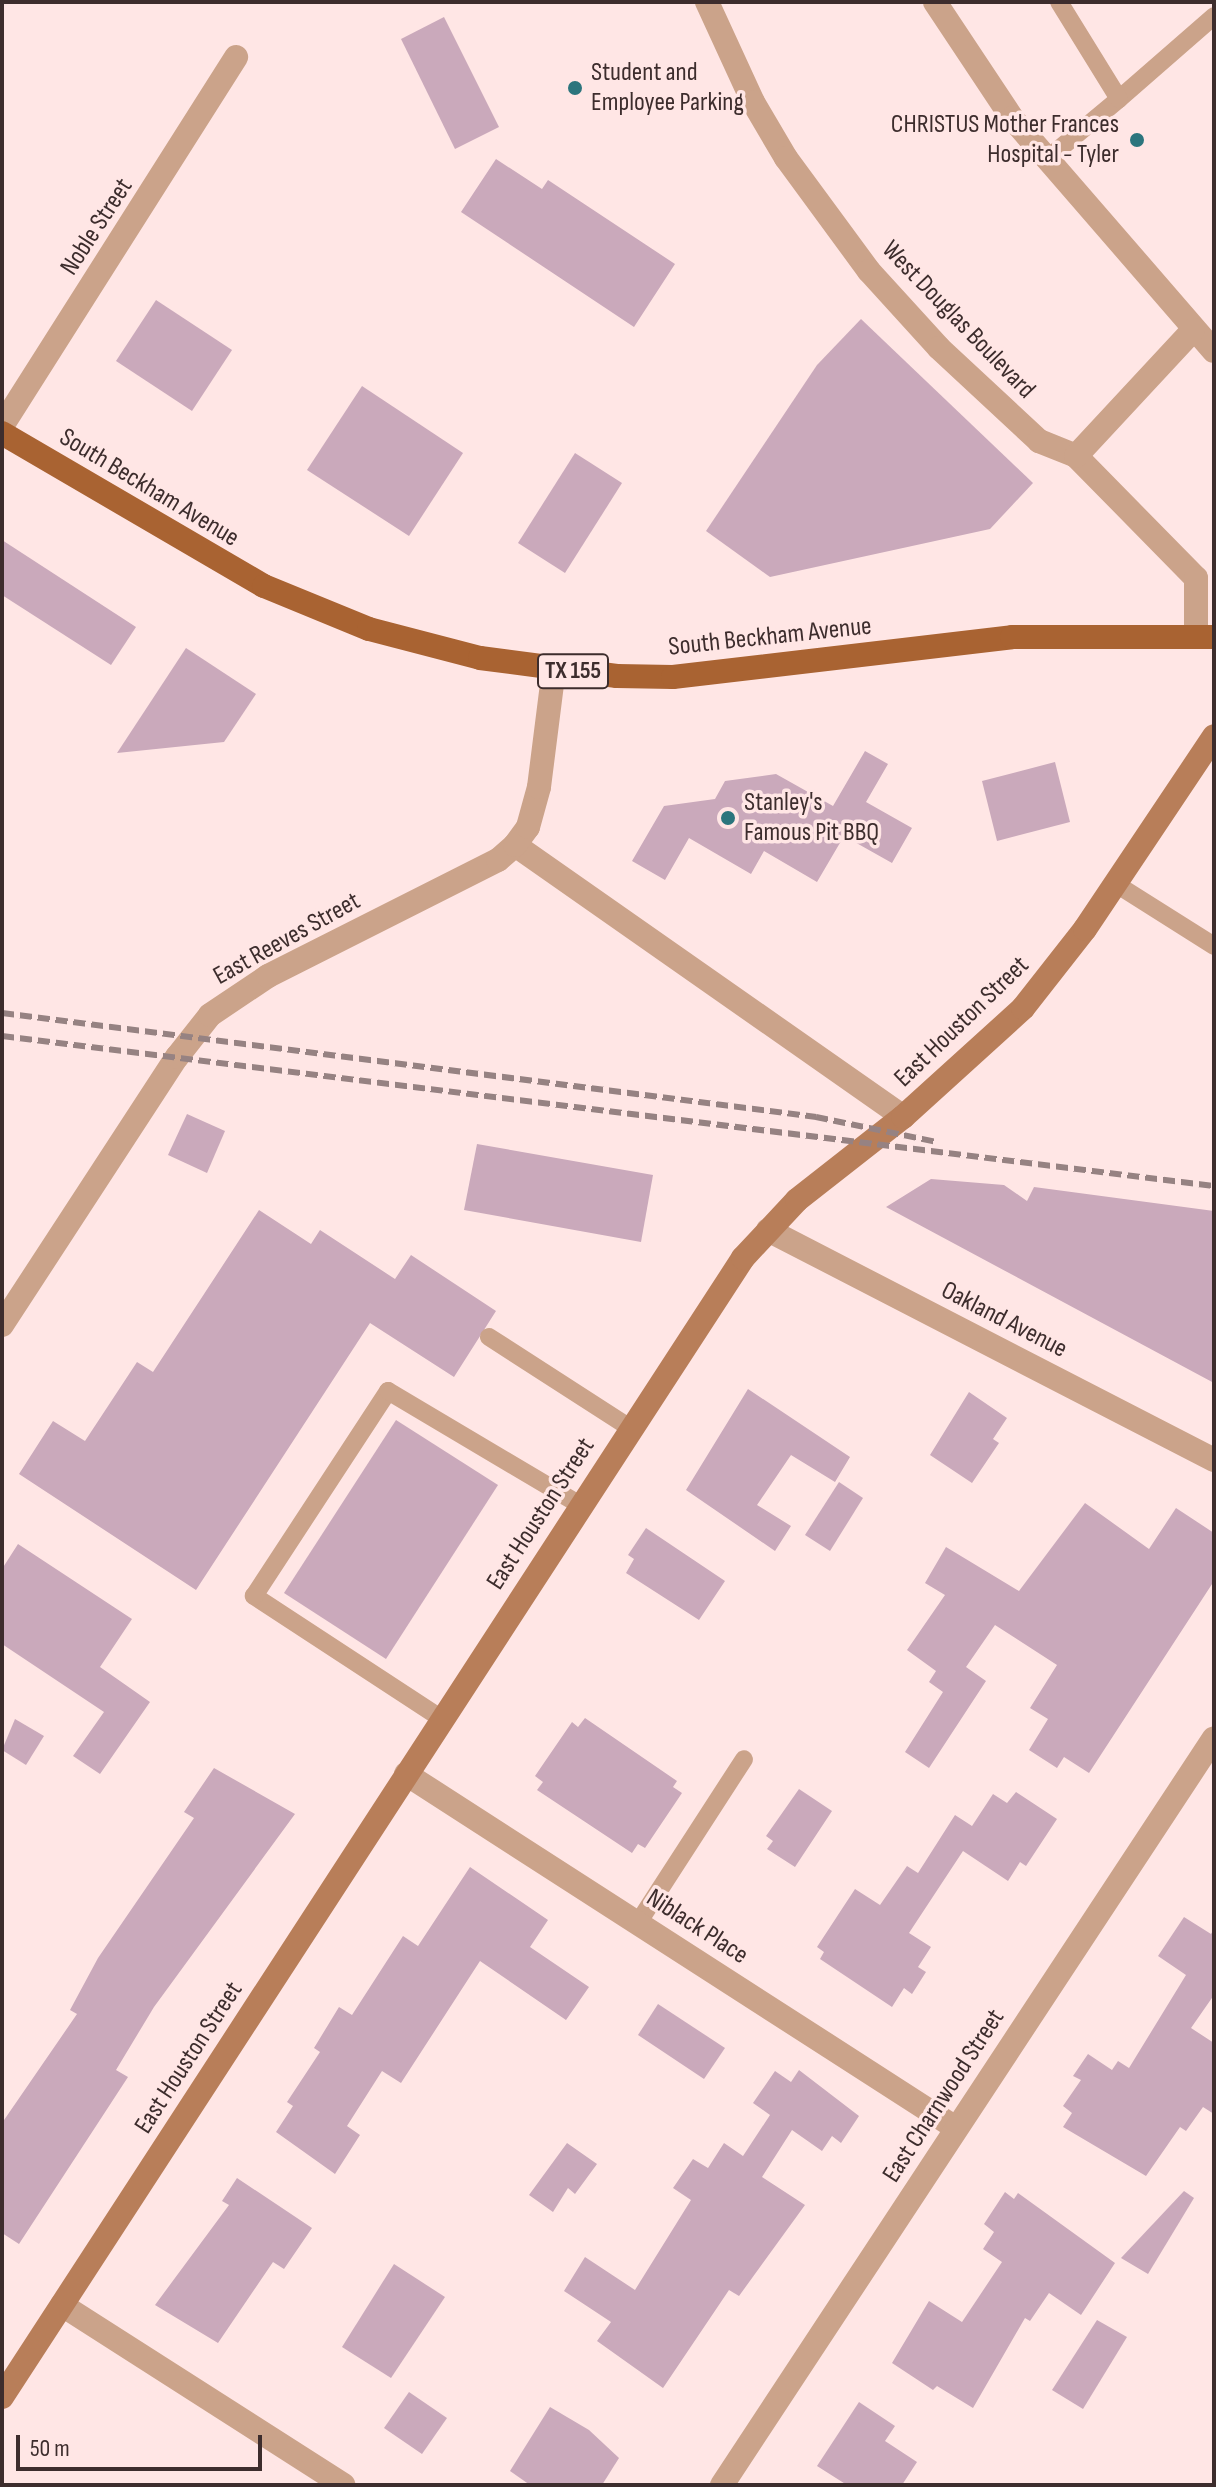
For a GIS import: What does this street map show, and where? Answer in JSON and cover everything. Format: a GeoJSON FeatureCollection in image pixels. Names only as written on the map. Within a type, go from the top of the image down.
{"type":"FeatureCollection","features":[{"type":"Feature","properties":{"kind":"main road","name":"South Beckham Avenue"},"geometry":{"type":"LineString","coordinates":[[2,433],[203,555],[287,597],[431,647],[554,668],[673,677],[1012,637],[1205,636]]}},
{"type":"Feature","properties":{"kind":"street","name":"West Douglas Boulevard"},"geometry":{"type":"LineString","coordinates":[[707,2],[780,147],[869,271],[939,348],[1039,441],[1076,456],[1196,578],[1205,636]]}},
{"type":"Feature","properties":{"kind":"street"},"geometry":{"type":"LineString","coordinates":[[935,2],[1046,160],[1214,351]]}},
{"type":"Feature","properties":{"kind":"street","name":"Noble Street"},"geometry":{"type":"LineString","coordinates":[[2,426],[236,57]]}},
{"type":"Feature","properties":{"kind":"street"},"geometry":{"type":"LineString","coordinates":[[1076,456],[1193,330]]}},
{"type":"Feature","properties":{"kind":"street","name":"East Reeves Street"},"geometry":{"type":"LineString","coordinates":[[2,1325],[177,1057],[210,1015],[268,976],[485,867],[515,845],[528,827],[539,787],[554,668]]}},
{"type":"Feature","properties":{"kind":"street","name":"East Houston Street"},"geometry":{"type":"LineString","coordinates":[[2,2397],[708,1308],[768,1230],[797,1200],[903,1117],[1023,1008],[1116,884],[1214,736]]}},
{"type":"Feature","properties":{"kind":"street"},"geometry":{"type":"LineString","coordinates":[[515,845],[903,1117]]}},
{"type":"Feature","properties":{"kind":"street","name":"Oakland Avenue"},"geometry":{"type":"LineString","coordinates":[[768,1230],[1214,1460]]}},
{"type":"Feature","properties":{"kind":"street","name":"East Charnwood Street"},"geometry":{"type":"LineString","coordinates":[[722,2485],[1214,1738]]}},
{"type":"Feature","properties":{"kind":"street","name":"Niblack Place"},"geometry":{"type":"LineString","coordinates":[[406,1774],[956,2128]]}},
{"type":"Feature","properties":{"kind":"street"},"geometry":{"type":"LineString","coordinates":[[62,2305],[343,2485]]}},
{"type":"Feature","properties":{"kind":"lane"},"geometry":{"type":"LineString","coordinates":[[1059,2],[1119,99]]}},
{"type":"Feature","properties":{"kind":"lane"},"geometry":{"type":"LineString","coordinates":[[1046,160],[1214,16]]}},
{"type":"Feature","properties":{"kind":"lane"},"geometry":{"type":"LineString","coordinates":[[1116,884],[1214,946]]}},
{"type":"Feature","properties":{"kind":"lane"},"geometry":{"type":"LineString","coordinates":[[489,1337],[630,1428]]}},
{"type":"Feature","properties":{"kind":"lane"},"geometry":{"type":"LineString","coordinates":[[442,1719],[254,1596],[262,1583],[388,1391],[580,1505]]}},
{"type":"Feature","properties":{"kind":"lane"},"geometry":{"type":"LineString","coordinates":[[638,1923],[744,1759]]}},
{"type":"Feature","properties":{"kind":"building"},"geometry":{"type":"Polygon","coordinates":[[[444,17],[499,127],[455,149],[401,39],[444,17]]]}},
{"type":"Feature","properties":{"kind":"building"},"geometry":{"type":"Polygon","coordinates":[[[496,159],[542,189],[548,180],[675,264],[634,327],[461,212],[496,159]]]}},
{"type":"Feature","properties":{"kind":"building"},"geometry":{"type":"Polygon","coordinates":[[[156,300],[232,350],[192,411],[116,361],[156,300]]]}},
{"type":"Feature","properties":{"kind":"building"},"geometry":{"type":"Polygon","coordinates":[[[861,319],[1033,483],[990,529],[770,577],[706,531],[817,365],[861,319]]]}},
{"type":"Feature","properties":{"kind":"building"},"geometry":{"type":"Polygon","coordinates":[[[362,386],[463,453],[409,536],[307,470],[362,386]]]}},
{"type":"Feature","properties":{"kind":"building"},"geometry":{"type":"Polygon","coordinates":[[[575,453],[622,483],[565,573],[518,543],[575,453]]]}},
{"type":"Feature","properties":{"kind":"building"},"geometry":{"type":"Polygon","coordinates":[[[2,540],[136,627],[111,665],[2,595],[2,540]]]}},
{"type":"Feature","properties":{"kind":"building"},"geometry":{"type":"Polygon","coordinates":[[[186,648],[256,694],[224,742],[117,753],[186,648]]]}},
{"type":"Feature","properties":{"kind":"building","name":"Stanley's Famous Pit BBQ"},"geometry":{"type":"Polygon","coordinates":[[[865,751],[888,764],[866,802],[912,828],[892,863],[844,836],[817,882],[764,851],[751,874],[689,838],[665,880],[632,861],[664,806],[715,799],[725,781],[776,774],[833,806],[865,751]]]}},
{"type":"Feature","properties":{"kind":"building"},"geometry":{"type":"Polygon","coordinates":[[[1055,762],[1070,822],[997,841],[982,781],[1055,762]]]}},
{"type":"Feature","properties":{"kind":"building"},"geometry":{"type":"Polygon","coordinates":[[[187,1114],[225,1131],[207,1173],[168,1155],[187,1114]]]}},
{"type":"Feature","properties":{"kind":"building"},"geometry":{"type":"Polygon","coordinates":[[[477,1144],[653,1175],[641,1242],[464,1210],[477,1144]]]}},
{"type":"Feature","properties":{"kind":"building"},"geometry":{"type":"Polygon","coordinates":[[[931,1179],[1004,1185],[1027,1201],[1034,1187],[1214,1211],[1214,1383],[886,1207],[931,1179]]]}},
{"type":"Feature","properties":{"kind":"building"},"geometry":{"type":"Polygon","coordinates":[[[259,1210],[311,1244],[320,1230],[395,1279],[411,1255],[496,1311],[454,1377],[370,1323],[196,1590],[19,1474],[53,1421],[85,1441],[137,1362],[153,1372],[259,1210]]]}},
{"type":"Feature","properties":{"kind":"building"},"geometry":{"type":"Polygon","coordinates":[[[748,1389],[850,1457],[835,1482],[791,1455],[757,1505],[791,1526],[775,1551],[686,1490],[748,1389]]]}},
{"type":"Feature","properties":{"kind":"building"},"geometry":{"type":"Polygon","coordinates":[[[969,1392],[1007,1418],[993,1439],[999,1443],[972,1483],[930,1455],[969,1392]]]}},
{"type":"Feature","properties":{"kind":"building"},"geometry":{"type":"Polygon","coordinates":[[[396,1420],[498,1485],[386,1659],[284,1593],[396,1420]]]}},
{"type":"Feature","properties":{"kind":"building"},"geometry":{"type":"Polygon","coordinates":[[[839,1482],[863,1498],[830,1551],[805,1535],[839,1482]]]}},
{"type":"Feature","properties":{"kind":"building"},"geometry":{"type":"Polygon","coordinates":[[[1085,1503],[1149,1549],[1176,1508],[1214,1533],[1214,1581],[1089,1773],[1064,1757],[1057,1768],[1029,1750],[1048,1719],[1030,1708],[1057,1665],[995,1625],[966,1667],[986,1681],[929,1768],[905,1752],[943,1692],[929,1682],[936,1671],[907,1650],[945,1595],[925,1583],[946,1547],[1019,1591],[1085,1503]]]}},
{"type":"Feature","properties":{"kind":"building"},"geometry":{"type":"Polygon","coordinates":[[[646,1528],[725,1581],[699,1620],[626,1573],[634,1559],[628,1555],[646,1528]]]}},
{"type":"Feature","properties":{"kind":"building"},"geometry":{"type":"Polygon","coordinates":[[[18,1544],[132,1619],[100,1667],[150,1702],[100,1774],[73,1756],[104,1712],[2,1644],[2,1569],[18,1544]]]}},
{"type":"Feature","properties":{"kind":"building"},"geometry":{"type":"Polygon","coordinates":[[[585,1718],[677,1781],[673,1787],[682,1793],[645,1848],[638,1844],[632,1853],[537,1790],[543,1782],[535,1776],[572,1722],[578,1727],[585,1718]]]}},
{"type":"Feature","properties":{"kind":"building"},"geometry":{"type":"Polygon","coordinates":[[[15,1719],[44,1736],[26,1765],[2,1750],[15,1719]]]}},
{"type":"Feature","properties":{"kind":"building"},"geometry":{"type":"Polygon","coordinates":[[[214,1768],[295,1814],[154,2007],[116,2070],[128,2077],[19,2244],[2,2233],[2,2123],[77,2014],[70,2010],[98,1958],[194,1818],[184,1812],[214,1768]]]}},
{"type":"Feature","properties":{"kind":"building"},"geometry":{"type":"Polygon","coordinates":[[[799,1789],[832,1811],[795,1867],[767,1849],[773,1841],[766,1836],[799,1789]]]}},
{"type":"Feature","properties":{"kind":"building"},"geometry":{"type":"Polygon","coordinates":[[[1016,1792],[1057,1819],[1026,1866],[1020,1862],[1008,1881],[963,1851],[909,1933],[931,1947],[918,1967],[926,1972],[912,1994],[904,1988],[892,2007],[820,1959],[824,1952],[817,1947],[855,1889],[880,1905],[907,1866],[918,1873],[955,1815],[972,1826],[993,1794],[1007,1803],[1016,1792]]]}},
{"type":"Feature","properties":{"kind":"building"},"geometry":{"type":"Polygon","coordinates":[[[470,1867],[548,1920],[530,1947],[589,1987],[566,2020],[480,1961],[401,2083],[382,2071],[347,2126],[360,2135],[335,2174],[276,2132],[293,2106],[287,2102],[320,2052],[314,2048],[339,2007],[352,2015],[403,1936],[418,1946],[470,1867]]]}},
{"type":"Feature","properties":{"kind":"building"},"geometry":{"type":"Polygon","coordinates":[[[1184,1917],[1211,1934],[1214,1929],[1214,1995],[1191,2028],[1214,2043],[1214,2114],[1203,2107],[1186,2131],[1180,2127],[1146,2176],[1063,2127],[1072,2113],[1063,2106],[1081,2080],[1073,2076],[1088,2054],[1112,2070],[1118,2061],[1129,2068],[1186,1975],[1158,1956],[1184,1917]]]}},
{"type":"Feature","properties":{"kind":"building"},"geometry":{"type":"Polygon","coordinates":[[[658,2004],[725,2048],[704,2079],[638,2035],[658,2004]]]}},
{"type":"Feature","properties":{"kind":"building"},"geometry":{"type":"Polygon","coordinates":[[[799,2070],[859,2116],[841,2143],[832,2136],[822,2151],[792,2130],[762,2177],[805,2205],[739,2296],[729,2290],[663,2388],[597,2341],[611,2322],[564,2291],[585,2257],[635,2290],[691,2200],[673,2188],[693,2159],[708,2168],[724,2143],[743,2156],[770,2115],[753,2103],[775,2071],[791,2082],[799,2070]]]}},
{"type":"Feature","properties":{"kind":"building"},"geometry":{"type":"Polygon","coordinates":[[[567,2143],[597,2164],[575,2194],[568,2188],[553,2212],[529,2195],[567,2143]]]}},
{"type":"Feature","properties":{"kind":"building"},"geometry":{"type":"Polygon","coordinates":[[[237,2178],[312,2228],[284,2269],[273,2262],[218,2343],[155,2305],[229,2205],[222,2201],[237,2178]]]}},
{"type":"Feature","properties":{"kind":"building"},"geometry":{"type":"Polygon","coordinates":[[[1184,2191],[1194,2198],[1148,2274],[1121,2258],[1184,2191]]]}},
{"type":"Feature","properties":{"kind":"building"},"geometry":{"type":"Polygon","coordinates":[[[1005,2192],[1014,2199],[1018,2193],[1115,2263],[1081,2315],[1049,2293],[1030,2321],[1025,2318],[973,2408],[937,2386],[933,2390],[892,2363],[929,2301],[962,2322],[1002,2262],[983,2249],[994,2232],[984,2224],[1005,2192]]]}},
{"type":"Feature","properties":{"kind":"building"},"geometry":{"type":"Polygon","coordinates":[[[394,2264],[445,2297],[391,2378],[342,2347],[394,2264]]]}},
{"type":"Feature","properties":{"kind":"building"},"geometry":{"type":"Polygon","coordinates":[[[1097,2320],[1127,2337],[1083,2409],[1052,2390],[1097,2320]]]}},
{"type":"Feature","properties":{"kind":"building"},"geometry":{"type":"Polygon","coordinates":[[[409,2392],[447,2418],[422,2454],[384,2428],[409,2392]]]}},
{"type":"Feature","properties":{"kind":"building"},"geometry":{"type":"Polygon","coordinates":[[[859,2402],[895,2426],[885,2441],[917,2462],[902,2485],[847,2485],[817,2466],[859,2402]]]}},
{"type":"Feature","properties":{"kind":"building"},"geometry":{"type":"Polygon","coordinates":[[[550,2407],[589,2430],[619,2458],[602,2485],[530,2485],[510,2471],[550,2407]]]}},
{"type":"Feature","properties":{"kind":"railway"},"geometry":{"type":"LineString","coordinates":[[2,1013],[816,1117],[937,1142]]}},
{"type":"Feature","properties":{"kind":"railway"},"geometry":{"type":"LineString","coordinates":[[2,1036],[1214,1186]]}},
{"type":"Feature","properties":{"kind":"place","name":"Student and Employee Parking"},"geometry":{"type":"Point","coordinates":[575,88]}},
{"type":"Feature","properties":{"kind":"place","name":"CHRISTUS Mother Frances Hospital - Tyler"},"geometry":{"type":"Point","coordinates":[1137,140]}},
{"type":"Feature","properties":{"kind":"place","name":"Stanley's Famous Pit BBQ"},"geometry":{"type":"Point","coordinates":[728,818]}}]}
